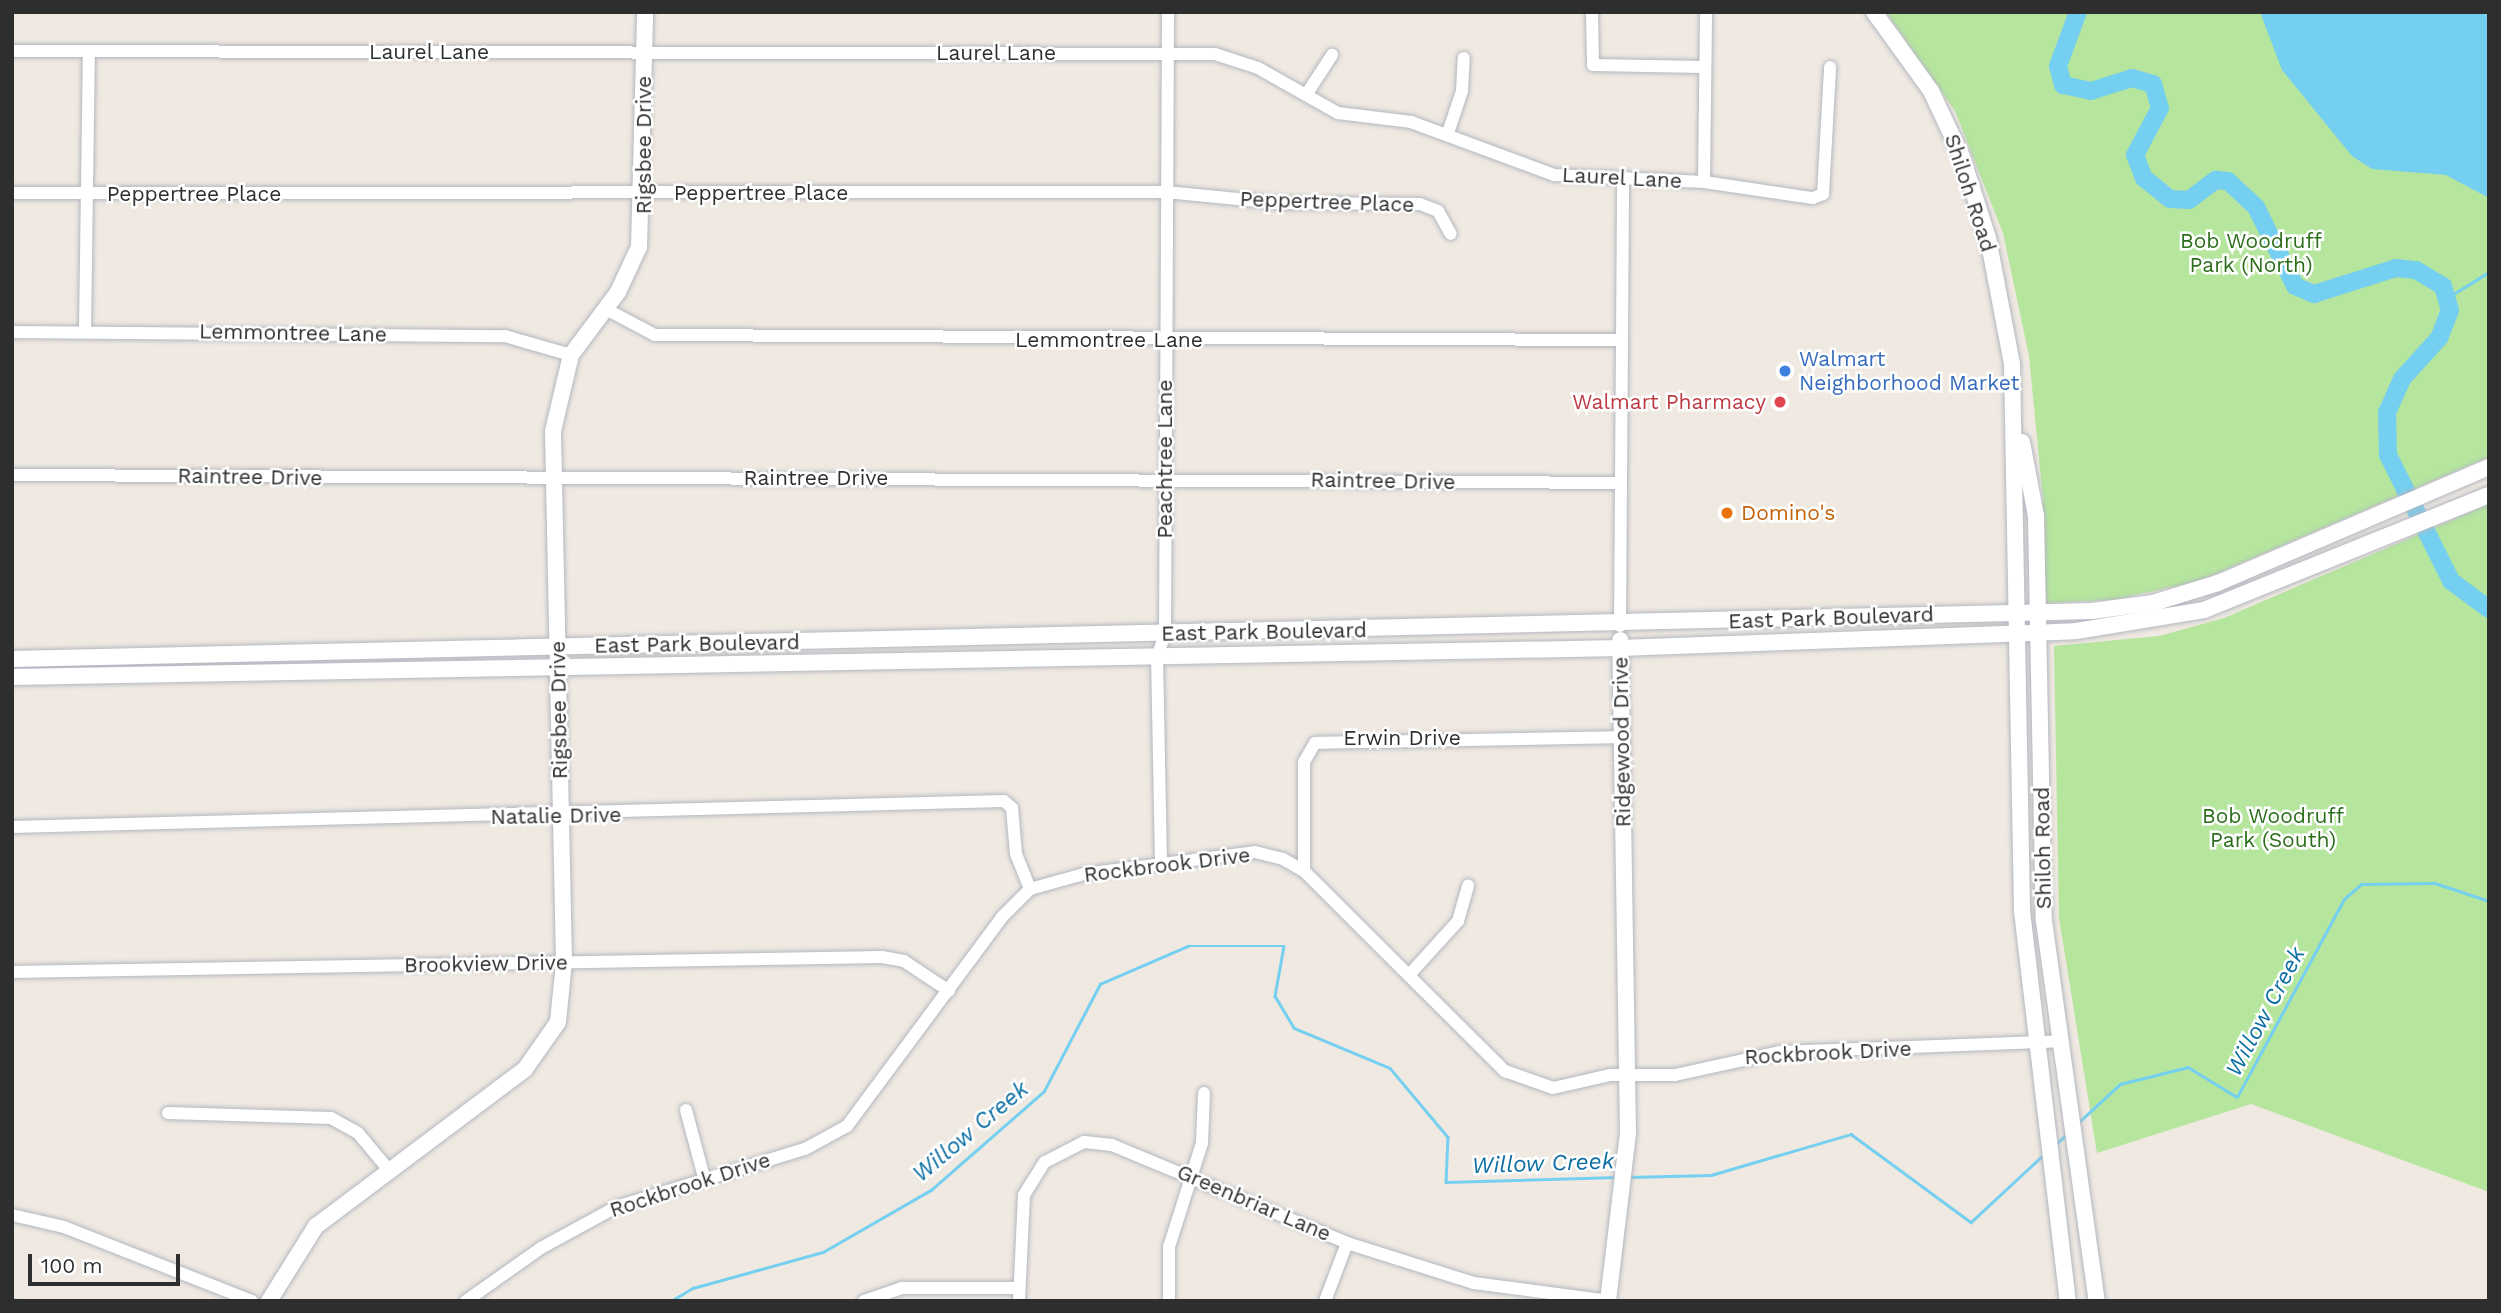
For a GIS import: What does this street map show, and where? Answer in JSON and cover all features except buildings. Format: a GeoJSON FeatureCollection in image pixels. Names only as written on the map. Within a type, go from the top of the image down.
{"type":"FeatureCollection","features":[{"type":"Feature","properties":{"kind":"main road","name":"Rigsbee Drive"},"geometry":{"type":"LineString","coordinates":[[269,1301],[305,1238],[388,1169],[534,1061],[558,1022],[564,962],[551,477],[556,405],[571,355],[604,308],[639,247],[645,194],[645,12]]}},
{"type":"Feature","properties":{"kind":"main road","name":"Shiloh Road"},"geometry":{"type":"LineString","coordinates":[[1874,12],[1931,91],[1962,157],[1994,264],[2013,394],[2036,516],[2044,921],[2096,1301]]}},
{"type":"Feature","properties":{"kind":"main road","name":"Shiloh Road"},"geometry":{"type":"LineString","coordinates":[[2013,394],[2022,911],[2068,1301]]}},
{"type":"Feature","properties":{"kind":"main road","name":"East Park Boulevard"},"geometry":{"type":"LineString","coordinates":[[12,659],[1620,626],[2038,613],[2133,607],[2174,597],[2489,467]]}},
{"type":"Feature","properties":{"kind":"main road","name":"East Park Boulevard"},"geometry":{"type":"LineString","coordinates":[[12,677],[1620,648],[2039,633],[2130,626],[2204,610],[2489,495]]}},
{"type":"Feature","properties":{"kind":"main road","name":"Ridgewood Drive"},"geometry":{"type":"LineString","coordinates":[[1609,1301],[1626,1171],[1620,626]]}},
{"type":"Feature","properties":{"kind":"street","name":"Peachtree Lane"},"geometry":{"type":"LineString","coordinates":[[1161,863],[1157,658],[1165,634],[1168,12]]}},
{"type":"Feature","properties":{"kind":"street"},"geometry":{"type":"LineString","coordinates":[[1592,12],[1593,65],[1703,67]]}},
{"type":"Feature","properties":{"kind":"street"},"geometry":{"type":"LineString","coordinates":[[1704,182],[1703,67],[1706,12]]}},
{"type":"Feature","properties":{"kind":"street","name":"Laurel Lane"},"geometry":{"type":"LineString","coordinates":[[12,51],[1168,53],[1240,61],[1338,113],[1448,133],[1521,166],[1623,183],[1704,182],[1757,193],[1823,194],[1830,67]]}},
{"type":"Feature","properties":{"kind":"street"},"geometry":{"type":"LineString","coordinates":[[85,330],[89,52]]}},
{"type":"Feature","properties":{"kind":"street"},"geometry":{"type":"LineString","coordinates":[[1306,96],[1332,55]]}},
{"type":"Feature","properties":{"kind":"street"},"geometry":{"type":"LineString","coordinates":[[1448,133],[1462,91],[1464,58]]}},
{"type":"Feature","properties":{"kind":"street","name":"Ridgewood Drive"},"geometry":{"type":"LineString","coordinates":[[1620,626],[1623,183]]}},
{"type":"Feature","properties":{"kind":"street","name":"Peppertree Place"},"geometry":{"type":"LineString","coordinates":[[12,193],[1166,192],[1278,204],[1419,204],[1438,211],[1451,234]]}},
{"type":"Feature","properties":{"kind":"street","name":"Lemmontree Lane"},"geometry":{"type":"LineString","coordinates":[[604,308],[655,335],[1165,341],[1622,340]]}},
{"type":"Feature","properties":{"kind":"street","name":"Lemmontree Lane"},"geometry":{"type":"LineString","coordinates":[[12,332],[85,330],[505,336],[571,355]]}},
{"type":"Feature","properties":{"kind":"street","name":"Raintree Drive"},"geometry":{"type":"LineString","coordinates":[[12,475],[1166,483],[1621,483]]}},
{"type":"Feature","properties":{"kind":"street","name":"Erwin Drive"},"geometry":{"type":"LineString","coordinates":[[1304,870],[1304,762],[1315,743],[1621,737]]}},
{"type":"Feature","properties":{"kind":"street","name":"Natalie Drive"},"geometry":{"type":"LineString","coordinates":[[12,827],[561,816],[1004,801],[1012,808],[1016,855],[1030,889]]}},
{"type":"Feature","properties":{"kind":"street","name":"Rockbrook Drive"},"geometry":{"type":"LineString","coordinates":[[466,1301],[578,1225],[704,1177],[805,1149],[847,1126],[1030,889],[1161,863],[1255,852],[1304,870],[1505,1071],[1521,1079],[1553,1088],[1626,1075],[1675,1075],[1780,1052],[2061,1041]]}},
{"type":"Feature","properties":{"kind":"street"},"geometry":{"type":"LineString","coordinates":[[1409,975],[1458,921],[1468,885]]}},
{"type":"Feature","properties":{"kind":"street","name":"Brookview Drive"},"geometry":{"type":"LineString","coordinates":[[12,972],[882,957],[904,961],[950,991]]}},
{"type":"Feature","properties":{"kind":"street"},"geometry":{"type":"LineString","coordinates":[[1169,1301],[1169,1247],[1202,1143],[1204,1093]]}},
{"type":"Feature","properties":{"kind":"street"},"geometry":{"type":"LineString","coordinates":[[686,1110],[704,1177]]}},
{"type":"Feature","properties":{"kind":"street"},"geometry":{"type":"LineString","coordinates":[[167,1113],[331,1118],[358,1133],[388,1169]]}},
{"type":"Feature","properties":{"kind":"street","name":"Greenbriar Lane"},"geometry":{"type":"LineString","coordinates":[[1019,1294],[1024,1195],[1060,1150],[1084,1142],[1112,1145],[1191,1175],[1347,1243],[1474,1283],[1609,1301]]}},
{"type":"Feature","properties":{"kind":"street"},"geometry":{"type":"LineString","coordinates":[[12,1215],[64,1227],[252,1301]]}},
{"type":"Feature","properties":{"kind":"street"},"geometry":{"type":"LineString","coordinates":[[1325,1301],[1347,1243]]}},
{"type":"Feature","properties":{"kind":"street"},"geometry":{"type":"LineString","coordinates":[[864,1301],[901,1287],[1019,1294]]}},
{"type":"Feature","properties":{"kind":"green space","name":"Bob Woodruff Park (North)"},"geometry":{"type":"Polygon","coordinates":[[[1886,12],[2489,12],[2489,457],[2199,581],[2113,600],[2043,603],[2043,500],[2029,356],[2003,233],[1955,111],[1886,12]]]}},
{"type":"Feature","properties":{"kind":"green space","name":"Bob Woodruff Park (South)"},"geometry":{"type":"Polygon","coordinates":[[[2489,504],[2489,1192],[2251,1104],[2097,1153],[2059,918],[2054,646],[2159,636],[2224,618],[2489,504]]]}},
{"type":"Feature","properties":{"kind":"water"},"geometry":{"type":"Polygon","coordinates":[[[2260,12],[2489,12],[2489,198],[2446,175],[2372,169],[2352,156],[2282,70],[2260,12]]]}},
{"type":"Feature","properties":{"kind":"waterway"},"geometry":{"type":"LineString","coordinates":[[2078,12],[2058,66],[2063,85],[2091,91],[2132,78],[2153,84],[2160,108],[2135,155],[2144,178],[2170,199],[2189,200],[2216,180],[2228,181],[2256,207],[2295,286],[2314,294],[2396,268],[2416,270],[2443,286],[2450,310],[2439,338],[2402,379],[2387,412],[2388,455],[2451,581],[2489,609]]}},
{"type":"Feature","properties":{"kind":"waterway"},"geometry":{"type":"LineString","coordinates":[[2447,298],[2489,272]]}},
{"type":"Feature","properties":{"kind":"waterway","name":"Willow Creek"},"geometry":{"type":"LineString","coordinates":[[2079,1122],[2120,1084],[2188,1067],[2237,1097],[2344,899],[2361,884],[2435,883],[2489,901]]}},
{"type":"Feature","properties":{"kind":"waterway","name":"Willow Creek"},"geometry":{"type":"LineString","coordinates":[[671,1301],[693,1288],[823,1252],[931,1190],[1044,1091],[1100,984],[1188,946],[1284,946],[1275,996],[1294,1028],[1390,1068],[1448,1137],[1446,1182],[1618,1177]]}},
{"type":"Feature","properties":{"kind":"waterway","name":"Willow Creek"},"geometry":{"type":"LineString","coordinates":[[1628,1177],[1711,1175],[1851,1134],[1971,1222],[2043,1155]]}},
{"type":"Feature","properties":{"kind":"waterway","name":"Willow Creek"},"geometry":{"type":"LineString","coordinates":[[2056,1144],[2067,1134]]}},
{"type":"Feature","properties":{"kind":"waterway","name":"Willow Creek"},"geometry":{"type":"LineString","coordinates":[[12,1299],[24,1301]]}},
{"type":"Feature","properties":{"kind":"place","name":"Walmart Neighborhood Market"},"geometry":{"type":"Point","coordinates":[1785,371]}},
{"type":"Feature","properties":{"kind":"place","name":"Walmart Pharmacy"},"geometry":{"type":"Point","coordinates":[1780,402]}},
{"type":"Feature","properties":{"kind":"place","name":"Domino's"},"geometry":{"type":"Point","coordinates":[1727,513]}}]}
